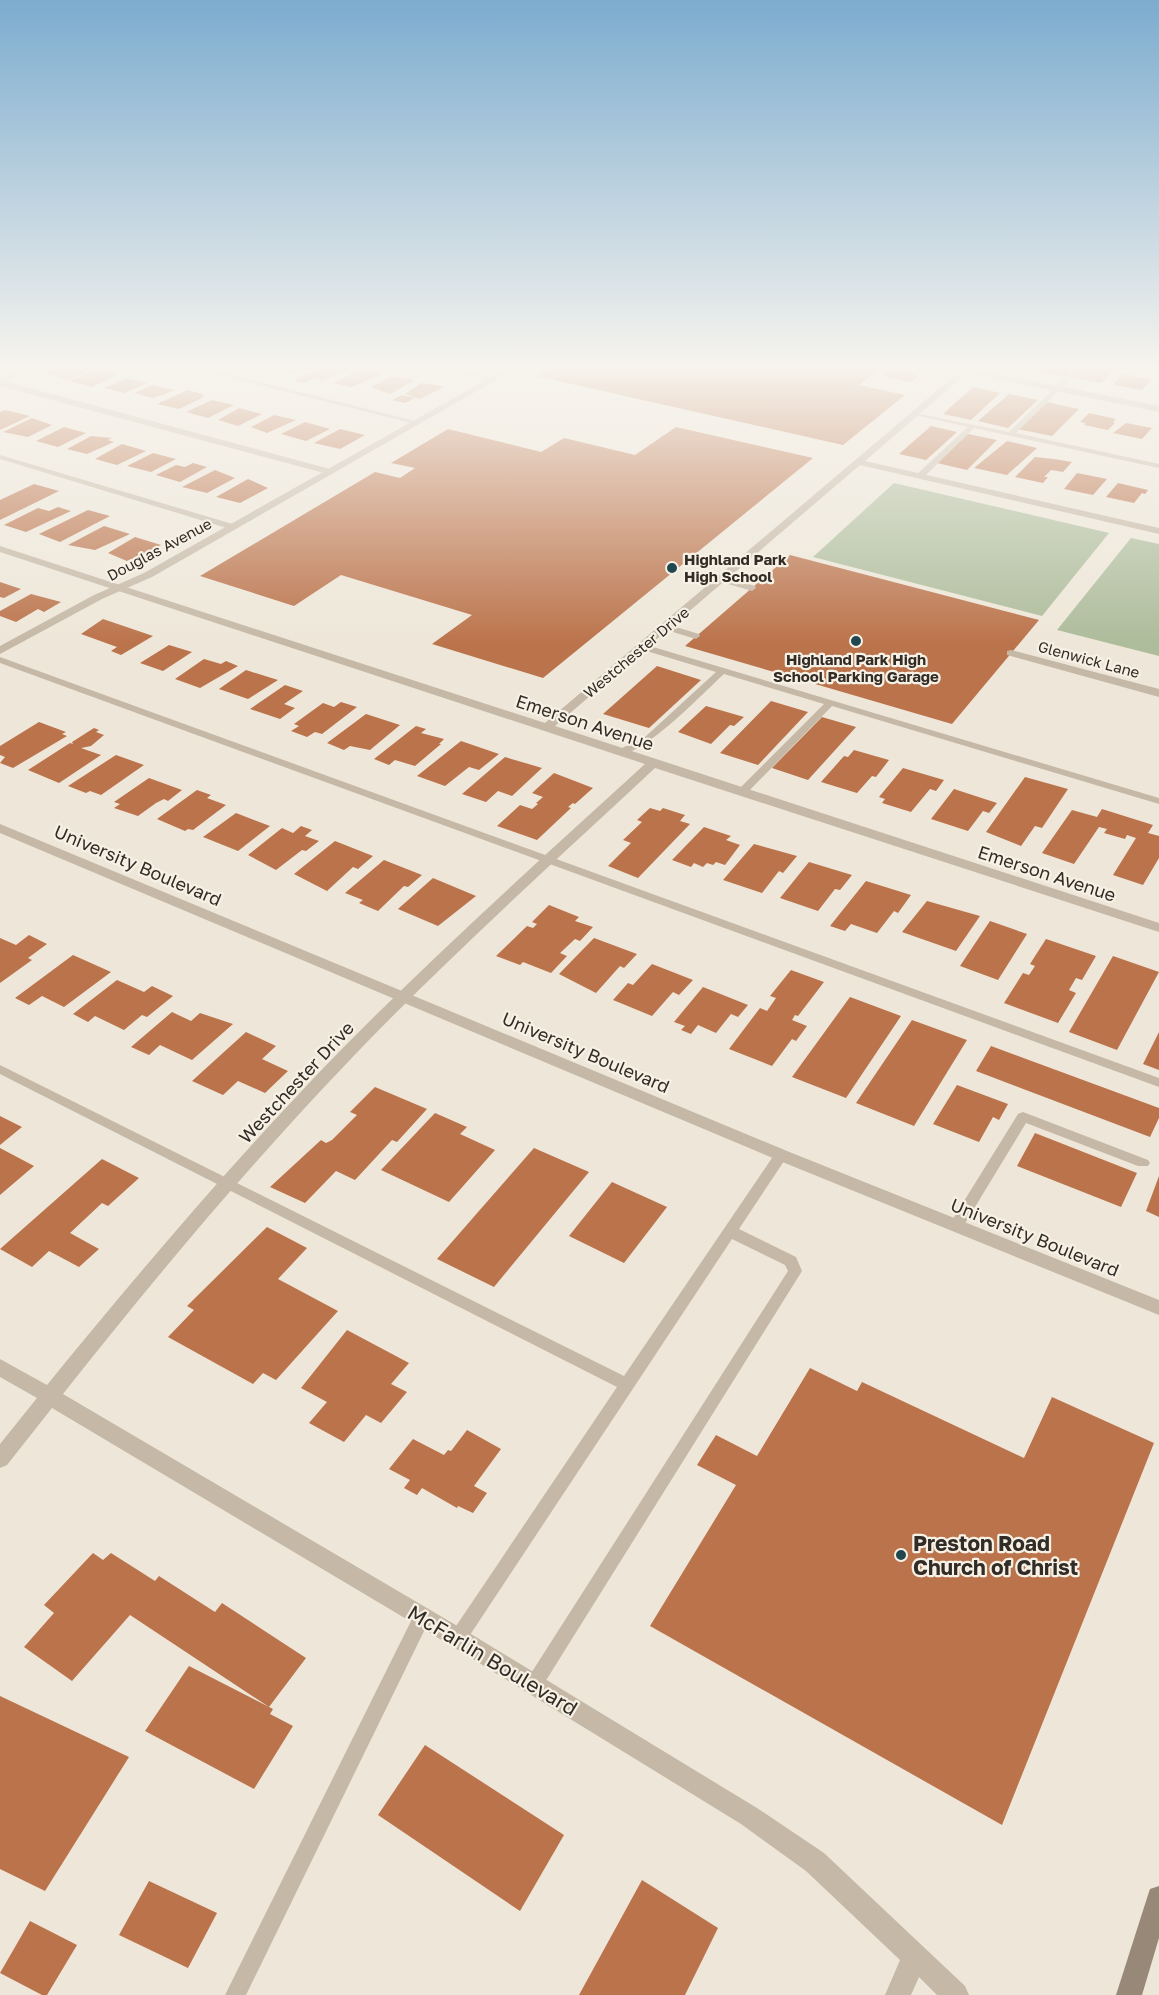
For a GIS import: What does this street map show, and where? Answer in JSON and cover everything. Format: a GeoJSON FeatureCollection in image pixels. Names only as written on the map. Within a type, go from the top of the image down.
{"type":"FeatureCollection","features":[{"type":"Feature","properties":{"kind":"main road"},"geometry":{"type":"LineString","coordinates":[[1129,1995],[1159,1899]]}},
{"type":"Feature","properties":{"kind":"street"},"geometry":{"type":"LineString","coordinates":[[280,458],[327,471]]}},
{"type":"Feature","properties":{"kind":"street","name":"Douglas Avenue"},"geometry":{"type":"LineString","coordinates":[[0,651],[118,588],[148,575],[350,458]]}},
{"type":"Feature","properties":{"kind":"street","name":"Westchester Drive"},"geometry":{"type":"LineString","coordinates":[[546,728],[864,458]]}},
{"type":"Feature","properties":{"kind":"street"},"geometry":{"type":"LineString","coordinates":[[859,462],[1159,531]]}},
{"type":"Feature","properties":{"kind":"street","name":"Emerson Avenue"},"geometry":{"type":"LineString","coordinates":[[0,549],[1159,928]]}},
{"type":"Feature","properties":{"kind":"street","name":"Glenwick Lane"},"geometry":{"type":"LineString","coordinates":[[1011,653],[1159,693]]}},
{"type":"Feature","properties":{"kind":"street","name":"Westchester Drive"},"geometry":{"type":"LineString","coordinates":[[0,1459],[49,1396],[228,1183],[301,1102],[404,997],[653,763]]}},
{"type":"Feature","properties":{"kind":"street","name":"University Boulevard"},"geometry":{"type":"LineString","coordinates":[[0,828],[782,1155],[1159,1308]]}},
{"type":"Feature","properties":{"kind":"street","name":"McFarlin Boulevard"},"geometry":{"type":"LineString","coordinates":[[0,1367],[458,1638],[749,1816],[815,1862],[914,1958],[956,1995]]}},
{"type":"Feature","properties":{"kind":"street"},"geometry":{"type":"LineString","coordinates":[[898,1995],[914,1958]]}},
{"type":"Feature","properties":{"kind":"lane"},"geometry":{"type":"LineString","coordinates":[[4,458],[233,527]]}},
{"type":"Feature","properties":{"kind":"lane"},"geometry":{"type":"LineString","coordinates":[[920,476],[939,458]]}},
{"type":"Feature","properties":{"kind":"lane"},"geometry":{"type":"LineString","coordinates":[[1122,458],[1159,466]]}},
{"type":"Feature","properties":{"kind":"lane"},"geometry":{"type":"LineString","coordinates":[[721,579],[752,588]]}},
{"type":"Feature","properties":{"kind":"lane"},"geometry":{"type":"LineString","coordinates":[[666,627],[696,636]]}},
{"type":"Feature","properties":{"kind":"lane"},"geometry":{"type":"LineString","coordinates":[[643,647],[1159,801]]}},
{"type":"Feature","properties":{"kind":"lane"},"geometry":{"type":"LineString","coordinates":[[0,660],[1159,1083]]}},
{"type":"Feature","properties":{"kind":"lane"},"geometry":{"type":"LineString","coordinates":[[622,752],[648,739],[722,671]]}},
{"type":"Feature","properties":{"kind":"lane"},"geometry":{"type":"LineString","coordinates":[[742,792],[830,703]]}},
{"type":"Feature","properties":{"kind":"lane"},"geometry":{"type":"LineString","coordinates":[[0,1069],[627,1385]]}},
{"type":"Feature","properties":{"kind":"lane"},"geometry":{"type":"LineString","coordinates":[[956,1226],[1023,1117],[1143,1163]]}},
{"type":"Feature","properties":{"kind":"lane"},"geometry":{"type":"LineString","coordinates":[[458,1638],[782,1155]]}},
{"type":"Feature","properties":{"kind":"lane"},"geometry":{"type":"LineString","coordinates":[[534,1684],[795,1271],[791,1261],[729,1232]]}},
{"type":"Feature","properties":{"kind":"lane"},"geometry":{"type":"LineString","coordinates":[[235,1995],[422,1617]]}},
{"type":"Feature","properties":{"kind":"green space"},"geometry":{"type":"Polygon","coordinates":[[[894,483],[1109,533],[1042,616],[813,557],[894,483]]]}},
{"type":"Feature","properties":{"kind":"green space"},"geometry":{"type":"Polygon","coordinates":[[[1131,538],[1159,544],[1159,656],[1057,630],[1131,538]]]}},
{"type":"Feature","properties":{"kind":"building"},"geometry":{"type":"Polygon","coordinates":[[[97,458],[131,458],[117,465],[95,459],[97,458]]]}},
{"type":"Feature","properties":{"kind":"building"},"geometry":{"type":"Polygon","coordinates":[[[143,458],[176,459],[151,472],[127,466],[143,458]]]}},
{"type":"Feature","properties":{"kind":"building","name":"Highland Park High School"},"geometry":{"type":"Polygon","coordinates":[[[399,458],[813,458],[543,678],[432,644],[472,615],[341,575],[294,606],[200,576],[375,472],[400,478],[415,468],[391,463],[399,458]]]}},
{"type":"Feature","properties":{"kind":"building"},"geometry":{"type":"Polygon","coordinates":[[[942,458],[979,458],[967,470],[937,463],[942,458]]]}},
{"type":"Feature","properties":{"kind":"building"},"geometry":{"type":"Polygon","coordinates":[[[986,458],[1026,458],[1007,475],[974,468],[986,458]]]}},
{"type":"Feature","properties":{"kind":"building"},"geometry":{"type":"Polygon","coordinates":[[[1034,458],[1072,462],[1063,472],[1051,470],[1044,477],[1048,477],[1043,483],[1015,477],[1034,458]]]}},
{"type":"Feature","properties":{"kind":"building"},"geometry":{"type":"Polygon","coordinates":[[[193,463],[207,467],[180,482],[156,475],[176,465],[185,467],[193,463]]]}},
{"type":"Feature","properties":{"kind":"building"},"geometry":{"type":"Polygon","coordinates":[[[215,470],[235,478],[207,493],[182,487],[215,470]]]}},
{"type":"Feature","properties":{"kind":"building"},"geometry":{"type":"Polygon","coordinates":[[[1077,473],[1107,479],[1093,495],[1064,489],[1077,473]]]}},
{"type":"Feature","properties":{"kind":"building"},"geometry":{"type":"Polygon","coordinates":[[[248,479],[268,488],[240,503],[216,497],[248,479]]]}},
{"type":"Feature","properties":{"kind":"building"},"geometry":{"type":"Polygon","coordinates":[[[1118,483],[1148,490],[1145,494],[1142,493],[1134,503],[1106,497],[1118,483]]]}},
{"type":"Feature","properties":{"kind":"building"},"geometry":{"type":"Polygon","coordinates":[[[34,484],[59,491],[0,520],[0,500],[34,484]]]}},
{"type":"Feature","properties":{"kind":"building"},"geometry":{"type":"Polygon","coordinates":[[[58,507],[71,511],[26,532],[4,525],[38,508],[49,511],[58,507]]]}},
{"type":"Feature","properties":{"kind":"building"},"geometry":{"type":"Polygon","coordinates":[[[88,510],[110,516],[60,542],[39,534],[88,510]]]}},
{"type":"Feature","properties":{"kind":"building"},"geometry":{"type":"Polygon","coordinates":[[[104,526],[130,534],[95,550],[68,545],[104,526]]]}},
{"type":"Feature","properties":{"kind":"building"},"geometry":{"type":"Polygon","coordinates":[[[135,537],[161,545],[127,561],[108,553],[135,537]]]}},
{"type":"Feature","properties":{"kind":"building","name":"Highland Park High School Parking Garage"},"geometry":{"type":"Polygon","coordinates":[[[790,555],[1039,620],[952,724],[685,646],[790,555]]]}},
{"type":"Feature","properties":{"kind":"building"},"geometry":{"type":"Polygon","coordinates":[[[0,582],[21,589],[4,598],[0,597],[0,582]]]}},
{"type":"Feature","properties":{"kind":"building"},"geometry":{"type":"Polygon","coordinates":[[[31,594],[61,602],[44,612],[38,609],[16,622],[0,616],[0,611],[31,594]]]}},
{"type":"Feature","properties":{"kind":"building"},"geometry":{"type":"Polygon","coordinates":[[[103,619],[153,636],[121,655],[111,651],[117,647],[81,634],[103,619]]]}},
{"type":"Feature","properties":{"kind":"building"},"geometry":{"type":"Polygon","coordinates":[[[169,645],[192,652],[163,671],[140,663],[169,645]]]}},
{"type":"Feature","properties":{"kind":"building"},"geometry":{"type":"Polygon","coordinates":[[[204,659],[221,664],[226,661],[238,666],[200,688],[175,679],[204,659]]]}},
{"type":"Feature","properties":{"kind":"building"},"geometry":{"type":"Polygon","coordinates":[[[657,666],[701,680],[649,728],[603,714],[657,666]]]}},
{"type":"Feature","properties":{"kind":"building"},"geometry":{"type":"Polygon","coordinates":[[[246,670],[278,680],[248,699],[219,689],[246,670]]]}},
{"type":"Feature","properties":{"kind":"building"},"geometry":{"type":"Polygon","coordinates":[[[285,685],[303,691],[284,704],[295,708],[280,719],[250,709],[285,685]]]}},
{"type":"Feature","properties":{"kind":"building"},"geometry":{"type":"Polygon","coordinates":[[[771,701],[808,712],[758,765],[720,753],[771,701]]]}},
{"type":"Feature","properties":{"kind":"building"},"geometry":{"type":"Polygon","coordinates":[[[341,702],[357,707],[322,734],[315,732],[307,737],[291,731],[299,726],[294,724],[323,703],[334,707],[341,702]]]}},
{"type":"Feature","properties":{"kind":"building"},"geometry":{"type":"Polygon","coordinates":[[[706,706],[744,717],[734,726],[730,725],[711,744],[678,732],[706,706]]]}},
{"type":"Feature","properties":{"kind":"building"},"geometry":{"type":"Polygon","coordinates":[[[366,714],[400,725],[370,750],[350,746],[344,750],[327,743],[366,714]]]}},
{"type":"Feature","properties":{"kind":"building"},"geometry":{"type":"Polygon","coordinates":[[[822,717],[856,727],[808,780],[772,768],[822,717]]]}},
{"type":"Feature","properties":{"kind":"building"},"geometry":{"type":"Polygon","coordinates":[[[39,722],[66,732],[62,734],[67,736],[13,768],[0,763],[5,757],[0,755],[0,746],[39,722]]]}},
{"type":"Feature","properties":{"kind":"building"},"geometry":{"type":"Polygon","coordinates":[[[416,726],[426,729],[421,733],[444,739],[415,766],[395,760],[389,765],[374,759],[416,726]]]}},
{"type":"Feature","properties":{"kind":"building"},"geometry":{"type":"Polygon","coordinates":[[[94,728],[99,730],[96,732],[104,735],[91,746],[81,748],[101,755],[59,783],[28,770],[70,743],[73,744],[72,742],[94,728]]]}},
{"type":"Feature","properties":{"kind":"building"},"geometry":{"type":"Polygon","coordinates":[[[461,741],[499,754],[479,770],[469,767],[445,786],[417,776],[461,741]]]}},
{"type":"Feature","properties":{"kind":"building"},"geometry":{"type":"Polygon","coordinates":[[[854,750],[889,760],[876,777],[872,776],[857,793],[821,782],[844,756],[848,757],[854,750]]]}},
{"type":"Feature","properties":{"kind":"building"},"geometry":{"type":"Polygon","coordinates":[[[116,755],[144,765],[101,795],[90,791],[86,793],[68,786],[116,755]]]}},
{"type":"Feature","properties":{"kind":"building"},"geometry":{"type":"Polygon","coordinates":[[[505,757],[542,768],[512,796],[498,791],[486,802],[462,794],[505,757]]]}},
{"type":"Feature","properties":{"kind":"building"},"geometry":{"type":"Polygon","coordinates":[[[903,768],[944,780],[936,791],[930,789],[911,812],[882,803],[885,799],[879,797],[903,768]]]}},
{"type":"Feature","properties":{"kind":"building"},"geometry":{"type":"Polygon","coordinates":[[[554,773],[593,788],[575,804],[568,807],[571,808],[537,840],[497,826],[520,805],[532,809],[538,804],[536,803],[543,797],[532,793],[554,773]]]}},
{"type":"Feature","properties":{"kind":"building"},"geometry":{"type":"Polygon","coordinates":[[[1025,777],[1068,789],[1042,828],[1035,826],[1021,846],[986,832],[1025,777]]]}},
{"type":"Feature","properties":{"kind":"building"},"geometry":{"type":"Polygon","coordinates":[[[149,778],[182,790],[168,801],[164,799],[156,803],[138,816],[114,808],[120,804],[114,802],[149,778]]]}},
{"type":"Feature","properties":{"kind":"building"},"geometry":{"type":"Polygon","coordinates":[[[954,789],[997,803],[989,813],[983,811],[968,831],[931,819],[954,789]]]}},
{"type":"Feature","properties":{"kind":"building"},"geometry":{"type":"Polygon","coordinates":[[[197,790],[211,795],[207,798],[226,805],[193,830],[185,831],[157,819],[197,790]]]}},
{"type":"Feature","properties":{"kind":"building"},"geometry":{"type":"Polygon","coordinates":[[[650,808],[660,811],[663,808],[685,815],[680,821],[690,824],[638,878],[608,866],[631,843],[623,840],[642,822],[637,820],[650,808]]]}},
{"type":"Feature","properties":{"kind":"building"},"geometry":{"type":"Polygon","coordinates":[[[1102,809],[1153,825],[1148,833],[1159,836],[1159,858],[1143,885],[1113,875],[1136,838],[1127,835],[1125,839],[1104,833],[1107,829],[1099,827],[1074,864],[1042,853],[1072,810],[1097,817],[1102,809]]]}},
{"type":"Feature","properties":{"kind":"building"},"geometry":{"type":"Polygon","coordinates":[[[236,813],[270,826],[238,851],[203,837],[236,813]]]}},
{"type":"Feature","properties":{"kind":"building"},"geometry":{"type":"Polygon","coordinates":[[[301,826],[312,830],[305,836],[319,841],[306,851],[302,850],[276,870],[248,855],[282,828],[293,833],[301,826]]]}},
{"type":"Feature","properties":{"kind":"building"},"geometry":{"type":"Polygon","coordinates":[[[704,827],[731,836],[726,840],[740,845],[725,865],[716,862],[713,865],[707,863],[703,867],[694,863],[691,867],[672,860],[704,827]]]}},
{"type":"Feature","properties":{"kind":"building"},"geometry":{"type":"Polygon","coordinates":[[[335,841],[373,856],[358,869],[353,867],[327,891],[294,874],[335,841]]]}},
{"type":"Feature","properties":{"kind":"building"},"geometry":{"type":"Polygon","coordinates":[[[754,844],[797,856],[783,873],[779,871],[762,893],[723,880],[754,844]]]}},
{"type":"Feature","properties":{"kind":"building"},"geometry":{"type":"Polygon","coordinates":[[[384,860],[422,875],[408,887],[404,886],[378,911],[359,903],[363,900],[345,893],[384,860]]]}},
{"type":"Feature","properties":{"kind":"building"},"geometry":{"type":"Polygon","coordinates":[[[809,862],[852,875],[840,890],[835,889],[818,911],[780,898],[809,862]]]}},
{"type":"Feature","properties":{"kind":"building"},"geometry":{"type":"Polygon","coordinates":[[[433,878],[476,896],[438,926],[398,909],[433,878]]]}},
{"type":"Feature","properties":{"kind":"building"},"geometry":{"type":"Polygon","coordinates":[[[866,881],[911,895],[898,913],[894,911],[877,933],[851,924],[845,931],[830,926],[866,881]]]}},
{"type":"Feature","properties":{"kind":"building"},"geometry":{"type":"Polygon","coordinates":[[[927,901],[980,916],[956,951],[902,932],[927,901]]]}},
{"type":"Feature","properties":{"kind":"building"},"geometry":{"type":"Polygon","coordinates":[[[549,905],[579,917],[575,921],[593,927],[580,941],[575,939],[560,953],[567,956],[551,973],[523,962],[520,965],[496,956],[527,926],[533,928],[537,924],[532,922],[549,905]]]}},
{"type":"Feature","properties":{"kind":"building"},"geometry":{"type":"Polygon","coordinates":[[[990,921],[1027,934],[998,980],[960,966],[990,921]]]}},
{"type":"Feature","properties":{"kind":"building"},"geometry":{"type":"Polygon","coordinates":[[[29,935],[47,944],[28,958],[32,960],[0,983],[0,938],[16,945],[29,935]]]}},
{"type":"Feature","properties":{"kind":"building"},"geometry":{"type":"Polygon","coordinates":[[[594,938],[637,954],[624,968],[620,966],[596,993],[559,974],[594,938]]]}},
{"type":"Feature","properties":{"kind":"building"},"geometry":{"type":"Polygon","coordinates":[[[1046,939],[1096,956],[1082,980],[1076,978],[1069,990],[1076,993],[1058,1023],[1004,1003],[1023,973],[1029,975],[1035,966],[1030,964],[1046,939]]]}},
{"type":"Feature","properties":{"kind":"building"},"geometry":{"type":"Polygon","coordinates":[[[73,955],[111,972],[64,1007],[42,996],[29,1005],[15,998],[73,955]]]}},
{"type":"Feature","properties":{"kind":"building"},"geometry":{"type":"Polygon","coordinates":[[[1113,956],[1159,972],[1117,1050],[1069,1032],[1113,956]]]}},
{"type":"Feature","properties":{"kind":"building"},"geometry":{"type":"Polygon","coordinates":[[[652,964],[693,980],[679,995],[673,992],[652,1016],[613,1000],[628,983],[633,985],[652,964]]]}},
{"type":"Feature","properties":{"kind":"building"},"geometry":{"type":"Polygon","coordinates":[[[791,970],[824,982],[798,1016],[795,1015],[792,1020],[807,1026],[796,1041],[792,1039],[772,1066],[729,1049],[760,1008],[767,1011],[776,998],[770,996],[791,970]]]}},
{"type":"Feature","properties":{"kind":"building"},"geometry":{"type":"Polygon","coordinates":[[[117,980],[144,992],[152,986],[173,996],[147,1017],[142,1015],[124,1030],[95,1016],[88,1022],[73,1014],[117,980]]]}},
{"type":"Feature","properties":{"kind":"building"},"geometry":{"type":"Polygon","coordinates":[[[703,987],[748,1005],[738,1017],[731,1014],[716,1033],[698,1025],[691,1034],[681,1030],[685,1026],[674,1022],[703,987]]]}},
{"type":"Feature","properties":{"kind":"building"},"geometry":{"type":"Polygon","coordinates":[[[850,997],[901,1016],[846,1098],[792,1077],[850,997]]]}},
{"type":"Feature","properties":{"kind":"building"},"geometry":{"type":"Polygon","coordinates":[[[172,1012],[191,1021],[200,1013],[233,1024],[192,1060],[160,1045],[149,1055],[131,1047],[172,1012]]]}},
{"type":"Feature","properties":{"kind":"building"},"geometry":{"type":"Polygon","coordinates":[[[912,1020],[967,1040],[914,1126],[856,1103],[912,1020]]]}},
{"type":"Feature","properties":{"kind":"building"},"geometry":{"type":"Polygon","coordinates":[[[246,1032],[276,1046],[262,1059],[288,1071],[265,1093],[238,1081],[223,1095],[192,1081],[246,1032]]]}},
{"type":"Feature","properties":{"kind":"building"},"geometry":{"type":"Polygon","coordinates":[[[1159,1032],[1159,1070],[1143,1064],[1159,1032]]]}},
{"type":"Feature","properties":{"kind":"building"},"geometry":{"type":"Polygon","coordinates":[[[991,1046],[1159,1108],[1159,1118],[1150,1137],[976,1071],[991,1046]]]}},
{"type":"Feature","properties":{"kind":"building"},"geometry":{"type":"Polygon","coordinates":[[[957,1085],[1008,1104],[999,1120],[993,1117],[979,1142],[933,1124],[957,1085]]]}},
{"type":"Feature","properties":{"kind":"building"},"geometry":{"type":"Polygon","coordinates":[[[375,1087],[427,1109],[397,1142],[392,1140],[355,1180],[336,1171],[305,1203],[270,1187],[321,1140],[326,1143],[332,1140],[357,1115],[350,1112],[375,1087]]]}},
{"type":"Feature","properties":{"kind":"building"},"geometry":{"type":"Polygon","coordinates":[[[435,1113],[467,1127],[460,1134],[495,1150],[449,1202],[381,1170],[435,1113]]]}},
{"type":"Feature","properties":{"kind":"building"},"geometry":{"type":"Polygon","coordinates":[[[0,1116],[22,1127],[0,1145],[0,1116]]]}},
{"type":"Feature","properties":{"kind":"building"},"geometry":{"type":"Polygon","coordinates":[[[1035,1133],[1137,1173],[1121,1207],[1017,1166],[1035,1133]]]}},
{"type":"Feature","properties":{"kind":"building"},"geometry":{"type":"Polygon","coordinates":[[[0,1148],[34,1166],[0,1195],[0,1148]]]}},
{"type":"Feature","properties":{"kind":"building"},"geometry":{"type":"Polygon","coordinates":[[[534,1148],[589,1172],[494,1287],[437,1259],[534,1148]]]}},
{"type":"Feature","properties":{"kind":"building"},"geometry":{"type":"Polygon","coordinates":[[[102,1159],[139,1178],[108,1206],[102,1203],[70,1233],[99,1249],[79,1267],[49,1251],[32,1267],[0,1249],[102,1159]]]}},
{"type":"Feature","properties":{"kind":"building"},"geometry":{"type":"Polygon","coordinates":[[[1159,1176],[1159,1217],[1146,1211],[1159,1176]]]}},
{"type":"Feature","properties":{"kind":"building"},"geometry":{"type":"Polygon","coordinates":[[[612,1182],[667,1207],[624,1263],[569,1236],[612,1182]]]}},
{"type":"Feature","properties":{"kind":"building"},"geometry":{"type":"Polygon","coordinates":[[[267,1227],[307,1248],[278,1279],[338,1311],[276,1380],[263,1373],[253,1384],[168,1337],[194,1310],[187,1306],[267,1227]]]}},
{"type":"Feature","properties":{"kind":"building"},"geometry":{"type":"Polygon","coordinates":[[[347,1330],[409,1363],[391,1384],[407,1392],[381,1423],[366,1415],[344,1442],[309,1423],[327,1402],[301,1388],[347,1330]]]}},
{"type":"Feature","properties":{"kind":"building","name":"Preston Road Church of Christ"},"geometry":{"type":"Polygon","coordinates":[[[810,1368],[857,1391],[862,1382],[1024,1458],[1052,1397],[1154,1443],[1002,1825],[650,1626],[736,1485],[697,1465],[716,1435],[757,1456],[810,1368]]]}},
{"type":"Feature","properties":{"kind":"building"},"geometry":{"type":"Polygon","coordinates":[[[467,1430],[501,1449],[474,1486],[487,1493],[473,1513],[458,1506],[457,1508],[422,1488],[417,1495],[404,1488],[410,1480],[389,1469],[413,1439],[444,1455],[448,1450],[451,1451],[467,1430]]]}},
{"type":"Feature","properties":{"kind":"building"},"geometry":{"type":"Polygon","coordinates":[[[93,1553],[103,1560],[111,1553],[155,1581],[159,1576],[215,1612],[222,1603],[306,1658],[269,1707],[130,1615],[72,1681],[24,1647],[54,1613],[44,1605],[93,1553]]]}},
{"type":"Feature","properties":{"kind":"building"},"geometry":{"type":"Polygon","coordinates":[[[189,1666],[273,1709],[270,1714],[293,1726],[254,1789],[145,1731],[189,1666]]]}},
{"type":"Feature","properties":{"kind":"building"},"geometry":{"type":"Polygon","coordinates":[[[0,1696],[129,1757],[45,1891],[0,1869],[0,1696]]]}},
{"type":"Feature","properties":{"kind":"building"},"geometry":{"type":"Polygon","coordinates":[[[425,1745],[564,1835],[520,1911],[378,1815],[425,1745]]]}},
{"type":"Feature","properties":{"kind":"building"},"geometry":{"type":"Polygon","coordinates":[[[642,1880],[718,1928],[685,1995],[579,1995],[642,1880]]]}},
{"type":"Feature","properties":{"kind":"building"},"geometry":{"type":"Polygon","coordinates":[[[149,1881],[217,1913],[188,1968],[119,1935],[149,1881]]]}},
{"type":"Feature","properties":{"kind":"building"},"geometry":{"type":"Polygon","coordinates":[[[30,1921],[77,1945],[47,1995],[42,1995],[0,1973],[30,1921]]]}},
{"type":"Feature","properties":{"kind":"place","name":"Highland Park High School"},"geometry":{"type":"Point","coordinates":[672,568]}},
{"type":"Feature","properties":{"kind":"place","name":"Highland Park High School Parking Garage"},"geometry":{"type":"Point","coordinates":[856,641]}},
{"type":"Feature","properties":{"kind":"place","name":"Preston Road Church of Christ"},"geometry":{"type":"Point","coordinates":[901,1555]}}]}
